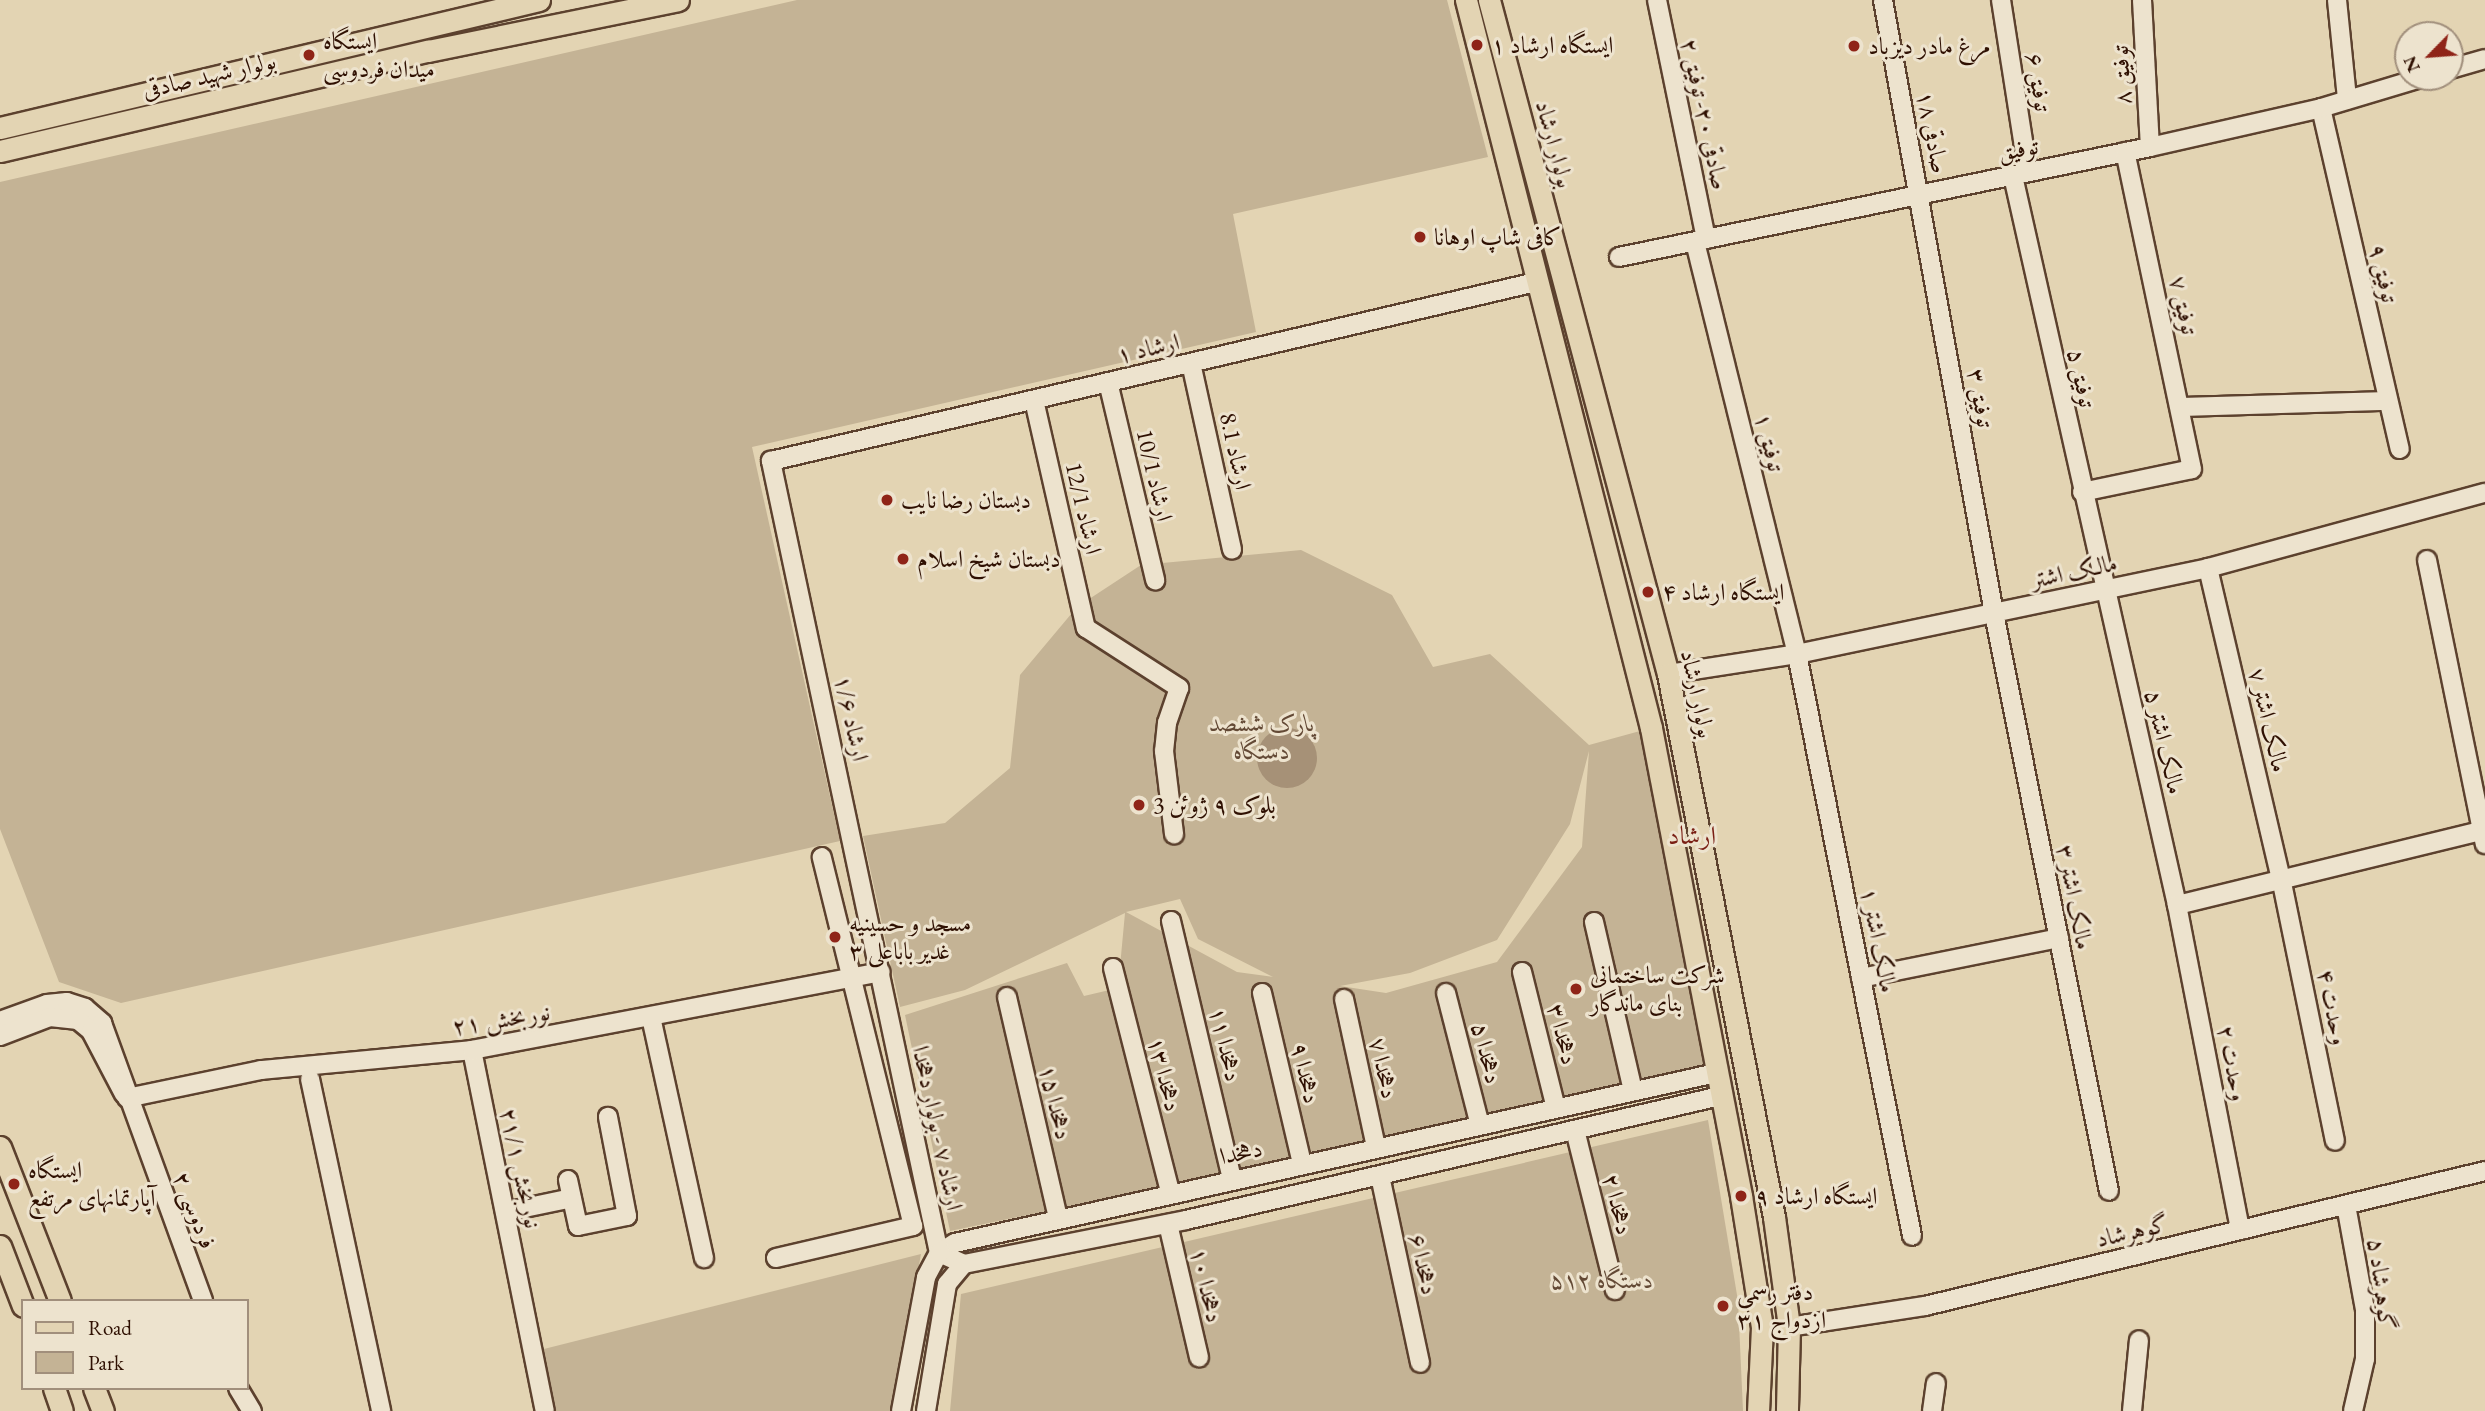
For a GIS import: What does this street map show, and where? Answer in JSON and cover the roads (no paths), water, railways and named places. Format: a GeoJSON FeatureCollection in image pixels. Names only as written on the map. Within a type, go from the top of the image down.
{"type":"FeatureCollection","features":[{"type":"Feature","properties":{"kind":"main road","name":"بولوار شهید صادقی"},"geometry":{"type":"LineString","coordinates":[[0,128],[539,0]]}},
{"type":"Feature","properties":{"kind":"main road","name":"بولوار شهید صادقی"},"geometry":{"type":"LineString","coordinates":[[0,151],[428,51],[678,0]]}},
{"type":"Feature","properties":{"kind":"main road","name":"بولوار ارشاد"},"geometry":{"type":"LineString","coordinates":[[1466,0],[1536,282],[1643,689],[1762,1328],[1758,1411]]}},
{"type":"Feature","properties":{"kind":"main road","name":"بولوار ارشاد"},"geometry":{"type":"LineString","coordinates":[[1489,0],[1668,674],[1774,1217],[1789,1327],[1787,1411]]}},
{"type":"Feature","properties":{"kind":"main road"},"geometry":{"type":"LineString","coordinates":[[1681,894],[1710,891]]}},
{"type":"Feature","properties":{"kind":"main road"},"geometry":{"type":"LineString","coordinates":[[0,1147],[59,1299]]}},
{"type":"Feature","properties":{"kind":"main road"},"geometry":{"type":"LineString","coordinates":[[0,1246],[21,1301]]}},
{"type":"Feature","properties":{"kind":"main road"},"geometry":{"type":"LineString","coordinates":[[55,1390],[62,1411]]}},
{"type":"Feature","properties":{"kind":"main road"},"geometry":{"type":"LineString","coordinates":[[95,1390],[103,1411]]}},
{"type":"Feature","properties":{"kind":"street","name":"صادقی ۲۰- توفیق ۲"},"geometry":{"type":"LineString","coordinates":[[1657,0],[1700,240]]}},
{"type":"Feature","properties":{"kind":"street","name":"صادقی ۱۸"},"geometry":{"type":"LineString","coordinates":[[1883,0],[1920,192]]}},
{"type":"Feature","properties":{"kind":"street","name":"توفیق ۶"},"geometry":{"type":"LineString","coordinates":[[2001,0],[2020,174]]}},
{"type":"Feature","properties":{"kind":"street","name":"توفیق ۸"},"geometry":{"type":"LineString","coordinates":[[2142,0],[2150,147]]}},
{"type":"Feature","properties":{"kind":"street"},"geometry":{"type":"LineString","coordinates":[[2337,0],[2347,99]]}},
{"type":"Feature","properties":{"kind":"street"},"geometry":{"type":"LineString","coordinates":[[2464,65],[2485,59]]}},
{"type":"Feature","properties":{"kind":"street","name":"توفیق"},"geometry":{"type":"LineString","coordinates":[[1619,257],[1920,192],[2150,147],[2320,108],[2394,86]]}},
{"type":"Feature","properties":{"kind":"street","name":"توفیق ۹"},"geometry":{"type":"LineString","coordinates":[[2320,108],[2400,449]]}},
{"type":"Feature","properties":{"kind":"street","name":"توفیق ۷"},"geometry":{"type":"LineString","coordinates":[[2082,492],[2192,469],[2182,407],[2125,152]]}},
{"type":"Feature","properties":{"kind":"street","name":"توفیق ۵"},"geometry":{"type":"LineString","coordinates":[[2020,174],[2082,492],[2105,590]]}},
{"type":"Feature","properties":{"kind":"street","name":"توفیق ۳"},"geometry":{"type":"LineString","coordinates":[[1920,192],[1994,613]]}},
{"type":"Feature","properties":{"kind":"street","name":"توفیق ۱"},"geometry":{"type":"LineString","coordinates":[[1700,240],[1797,654]]}},
{"type":"Feature","properties":{"kind":"street","name":"ارشاد ۱"},"geometry":{"type":"LineString","coordinates":[[771,461],[1536,282]]}},
{"type":"Feature","properties":{"kind":"street","name":"ارشاد 8.1"},"geometry":{"type":"LineString","coordinates":[[1191,363],[1232,550]]}},
{"type":"Feature","properties":{"kind":"street","name":"ارشاد 10/1"},"geometry":{"type":"LineString","coordinates":[[1108,382],[1155,580]]}},
{"type":"Feature","properties":{"kind":"street","name":"ارشاد 12/1"},"geometry":{"type":"LineString","coordinates":[[1034,400],[1086,628],[1179,688],[1167,723],[1164,751],[1174,834]]}},
{"type":"Feature","properties":{"kind":"street"},"geometry":{"type":"LineString","coordinates":[[2182,407],[2388,401]]}},
{"type":"Feature","properties":{"kind":"street","name":"ارشاد ۱/۶"},"geometry":{"type":"LineString","coordinates":[[771,461],[882,979]]}},
{"type":"Feature","properties":{"kind":"street","name":"مالک اشتر"},"geometry":{"type":"LineString","coordinates":[[1668,674],[1797,654],[2208,568],[2485,493]]}},
{"type":"Feature","properties":{"kind":"street"},"geometry":{"type":"LineString","coordinates":[[2177,905],[2484,835],[2427,560]]}},
{"type":"Feature","properties":{"kind":"street","name":"مالک اشتر ۷"},"geometry":{"type":"LineString","coordinates":[[2208,568],[2282,883]]}},
{"type":"Feature","properties":{"kind":"street","name":"مالک اشتر ۵"},"geometry":{"type":"LineString","coordinates":[[2105,590],[2177,905]]}},
{"type":"Feature","properties":{"kind":"street","name":"مالک اشتر ۳"},"geometry":{"type":"LineString","coordinates":[[1994,613],[2109,1191]]}},
{"type":"Feature","properties":{"kind":"street","name":"مالک اشتر ۱"},"geometry":{"type":"LineString","coordinates":[[1797,654],[1912,1236]]}},
{"type":"Feature","properties":{"kind":"street"},"geometry":{"type":"LineString","coordinates":[[776,1258],[913,1226],[822,857]]}},
{"type":"Feature","properties":{"kind":"street","name":"وحدت ۴"},"geometry":{"type":"LineString","coordinates":[[2282,883],[2335,1141]]}},
{"type":"Feature","properties":{"kind":"street","name":"وحدت ۲"},"geometry":{"type":"LineString","coordinates":[[2177,905],[2240,1230]]}},
{"type":"Feature","properties":{"kind":"street","name":"دهخدا ۱۱"},"geometry":{"type":"LineString","coordinates":[[1171,921],[1232,1179]]}},
{"type":"Feature","properties":{"kind":"street"},"geometry":{"type":"LineString","coordinates":[[1594,922],[1633,1091]]}},
{"type":"Feature","properties":{"kind":"street"},"geometry":{"type":"LineString","coordinates":[[1861,978],[2059,938]]}},
{"type":"Feature","properties":{"kind":"street","name":"دهخدا ۱۳"},"geometry":{"type":"LineString","coordinates":[[1113,968],[1170,1192]]}},
{"type":"Feature","properties":{"kind":"street","name":"دهخدا ۳"},"geometry":{"type":"LineString","coordinates":[[1522,972],[1556,1108]]}},
{"type":"Feature","properties":{"kind":"street","name":"نوربخش ۲۱"},"geometry":{"type":"LineString","coordinates":[[127,1098],[261,1070],[472,1050],[852,978],[882,979]]}},
{"type":"Feature","properties":{"kind":"street","name":"ارشاد ۷ - بولوار دهخدا"},"geometry":{"type":"LineString","coordinates":[[882,979],[939,1253]]}},
{"type":"Feature","properties":{"kind":"street","name":"دهخدا ۹"},"geometry":{"type":"LineString","coordinates":[[1262,993],[1301,1164]]}},
{"type":"Feature","properties":{"kind":"street","name":"دهخدا ۵"},"geometry":{"type":"LineString","coordinates":[[1446,993],[1480,1125]]}},
{"type":"Feature","properties":{"kind":"street","name":"دهخدا ۱۵"},"geometry":{"type":"LineString","coordinates":[[1007,997],[1058,1218]]}},
{"type":"Feature","properties":{"kind":"street","name":"دهخدا ۷"},"geometry":{"type":"LineString","coordinates":[[1344,999],[1376,1147]]}},
{"type":"Feature","properties":{"kind":"street","name":"فردوسی ۲"},"geometry":{"type":"LineString","coordinates":[[0,1021],[47,1004],[66,1002],[85,1008],[102,1023],[122,1068],[127,1098],[202,1299]]}},
{"type":"Feature","properties":{"kind":"street","name":"فردوسی ۲"},"geometry":{"type":"LineString","coordinates":[[0,1036],[50,1017],[79,1020],[91,1031],[110,1074],[127,1098]]}},
{"type":"Feature","properties":{"kind":"street"},"geometry":{"type":"LineString","coordinates":[[651,1017],[704,1258]]}},
{"type":"Feature","properties":{"kind":"street","name":"نوربخش ۲۱/۱"},"geometry":{"type":"LineString","coordinates":[[472,1050],[545,1411]]}},
{"type":"Feature","properties":{"kind":"street","name":"دهخدا"},"geometry":{"type":"LineString","coordinates":[[939,1253],[954,1242],[1716,1073]]}},
{"type":"Feature","properties":{"kind":"street"},"geometry":{"type":"LineString","coordinates":[[310,1079],[381,1411]]}},
{"type":"Feature","properties":{"kind":"street"},"geometry":{"type":"LineString","coordinates":[[901,1411],[926,1277],[939,1253],[964,1264],[1168,1224],[1720,1096]]}},
{"type":"Feature","properties":{"kind":"street"},"geometry":{"type":"LineString","coordinates":[[568,1180],[578,1226],[627,1216],[608,1117]]}},
{"type":"Feature","properties":{"kind":"street","name":"دهخدا ۲"},"geometry":{"type":"LineString","coordinates":[[1575,1130],[1615,1290]]}},
{"type":"Feature","properties":{"kind":"street","name":"گوهرشاد"},"geometry":{"type":"LineString","coordinates":[[1789,1327],[1925,1306],[2485,1171]]}},
{"type":"Feature","properties":{"kind":"street","name":"دهخدا ۶"},"geometry":{"type":"LineString","coordinates":[[1380,1176],[1420,1363]]}},
{"type":"Feature","properties":{"kind":"street"},"geometry":{"type":"LineString","coordinates":[[505,1212],[572,1198]]}},
{"type":"Feature","properties":{"kind":"street","name":"گوهرشاد ۵"},"geometry":{"type":"LineString","coordinates":[[2346,1205],[2365,1310],[2365,1359],[2353,1411]]}},
{"type":"Feature","properties":{"kind":"street","name":"دهخدا ۱۰"},"geometry":{"type":"LineString","coordinates":[[1168,1224],[1199,1357]]}},
{"type":"Feature","properties":{"kind":"street"},"geometry":{"type":"LineString","coordinates":[[926,1411],[947,1284],[964,1264]]}},
{"type":"Feature","properties":{"kind":"street"},"geometry":{"type":"LineString","coordinates":[[2132,1411],[2139,1340]]}},
{"type":"Feature","properties":{"kind":"street"},"geometry":{"type":"LineString","coordinates":[[1932,1411],[1936,1383]]}},
{"type":"Feature","properties":{"kind":"street"},"geometry":{"type":"LineString","coordinates":[[239,1390],[253,1411]]}},
{"type":"Feature","properties":{"kind":"place","name":"ایستگاه ارشاد ۱"},"geometry":{"type":"Point","coordinates":[1477,45]}},
{"type":"Feature","properties":{"kind":"place","name":"مرغ مادر دیزباد"},"geometry":{"type":"Point","coordinates":[1854,46]}},
{"type":"Feature","properties":{"kind":"place","name":"ایستگاه میدان فردوسی"},"geometry":{"type":"Point","coordinates":[309,55]}},
{"type":"Feature","properties":{"kind":"place","name":"کافی شاپ اوهانا"},"geometry":{"type":"Point","coordinates":[1420,237]}},
{"type":"Feature","properties":{"kind":"place","name":"دبستان رضا نایب"},"geometry":{"type":"Point","coordinates":[887,500]}},
{"type":"Feature","properties":{"kind":"place","name":"دبستان شیخ اسلام"},"geometry":{"type":"Point","coordinates":[903,559]}},
{"type":"Feature","properties":{"kind":"place","name":"ایستگاه ارشاد ۴"},"geometry":{"type":"Point","coordinates":[1648,592]}},
{"type":"Feature","properties":{"kind":"place","name":"بلوک ۹ ژوئن 3"},"geometry":{"type":"Point","coordinates":[1139,805]}},
{"type":"Feature","properties":{"kind":"place","name":"مسجد و حسینیه غدیر باباعلی ۳"},"geometry":{"type":"Point","coordinates":[835,937]}},
{"type":"Feature","properties":{"kind":"place","name":"شرکت ساختمانی بنای ماندگار"},"geometry":{"type":"Point","coordinates":[1576,989]}},
{"type":"Feature","properties":{"kind":"place","name":"ایستگاه آپارتمانهای مرتفع"},"geometry":{"type":"Point","coordinates":[14,1184]}},
{"type":"Feature","properties":{"kind":"place","name":"ایستگاه ارشاد ۹"},"geometry":{"type":"Point","coordinates":[1741,1196]}},
{"type":"Feature","properties":{"kind":"place","name":"دفتر رسمی ازدواج ۳۱"},"geometry":{"type":"Point","coordinates":[1723,1306]}},
{"type":"Feature","properties":{"kind":"district","name":"ارشاد"},"geometry":{"type":"Point","coordinates":[1692,836]}},
{"type":"Feature","properties":{"kind":"park label","name":"پارک‌ ششصد دستگاه"},"geometry":{"type":"Point","coordinates":[1262,737]}},
{"type":"Feature","properties":{"kind":"park label","name":"۵۱۲ دستگاه"},"geometry":{"type":"Point","coordinates":[1602,1280]}}]}
